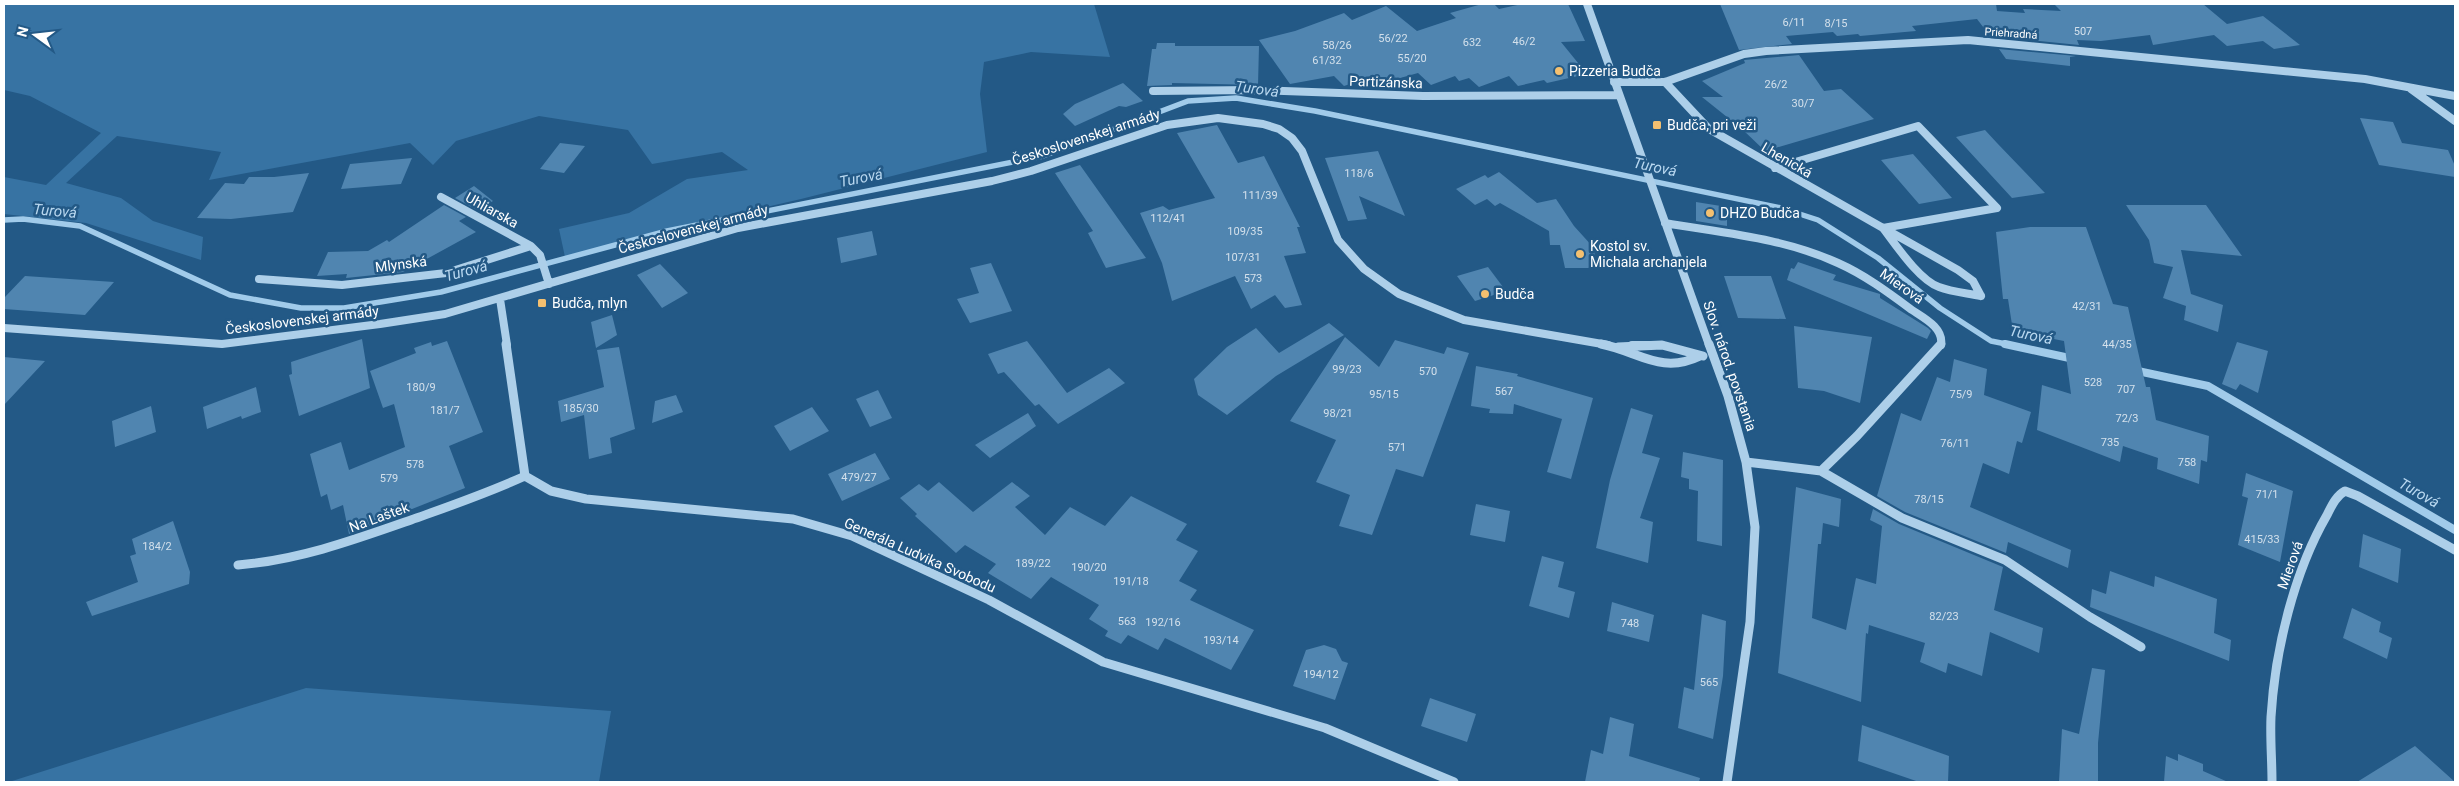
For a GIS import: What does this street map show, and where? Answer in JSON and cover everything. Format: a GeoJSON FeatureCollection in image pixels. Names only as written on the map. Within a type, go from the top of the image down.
{"type":"FeatureCollection","features":[{"type":"Feature","properties":{"kind":"street","name":"Slov. národ. povstania"},"geometry":{"type":"LineString","coordinates":[[1587,4],[1645,170],[1728,396],[1746,462],[1755,527],[1754,570],[1750,622],[1727,782]]}},
{"type":"Feature","properties":{"kind":"street","name":"Priehradná"},"geometry":{"type":"LineString","coordinates":[[1614,82],[1665,82],[1728,59],[1758,52],[1968,40],[2365,79],[2455,96]]}},
{"type":"Feature","properties":{"kind":"street","name":"Lhenická"},"geometry":{"type":"LineString","coordinates":[[1665,82],[1709,129],[1958,270],[1973,281],[1980,296],[1939,287],[1929,282],[1902,253],[1883,228]]}},
{"type":"Feature","properties":{"kind":"street"},"geometry":{"type":"LineString","coordinates":[[2409,87],[2455,121]]}},
{"type":"Feature","properties":{"kind":"street","name":"Partizánska"},"geometry":{"type":"LineString","coordinates":[[1153,91],[1254,90],[1423,96],[1619,96]]}},
{"type":"Feature","properties":{"kind":"street","name":"Československej armády"},"geometry":{"type":"LineString","coordinates":[[4,328],[222,344],[445,314],[729,231],[992,181],[1031,171],[1167,125],[1218,118],[1263,124],[1279,129],[1292,138],[1302,151],[1338,240],[1364,269],[1399,294],[1464,320],[1618,347],[1635,356],[1685,363],[1700,356]]}},
{"type":"Feature","properties":{"kind":"street"},"geometry":{"type":"LineString","coordinates":[[1775,168],[1918,126],[1996,208],[1883,228]]}},
{"type":"Feature","properties":{"kind":"street","name":"Uhliarska"},"geometry":{"type":"LineString","coordinates":[[441,197],[531,246]]}},
{"type":"Feature","properties":{"kind":"street","name":"Mierová"},"geometry":{"type":"LineString","coordinates":[[1665,223],[1776,242],[1807,250],[1840,263],[1866,278],[1935,326],[1942,339],[1941,345],[1857,436],[1821,471]]}},
{"type":"Feature","properties":{"kind":"street"},"geometry":{"type":"LineString","coordinates":[[531,246],[540,255],[549,284]]}},
{"type":"Feature","properties":{"kind":"street","name":"Mlynská"},"geometry":{"type":"LineString","coordinates":[[259,279],[342,285],[446,273],[531,246]]}},
{"type":"Feature","properties":{"kind":"street"},"geometry":{"type":"LineString","coordinates":[[500,299],[525,476]]}},
{"type":"Feature","properties":{"kind":"street","name":"Československej armády"},"geometry":{"type":"LineString","coordinates":[[1618,347],[1633,344],[1659,346],[1676,348],[1700,356],[1714,357]]}},
{"type":"Feature","properties":{"kind":"street"},"geometry":{"type":"LineString","coordinates":[[1746,462],[1821,471],[1902,518],[2005,560],[2090,617],[2141,647]]}},
{"type":"Feature","properties":{"kind":"street","name":"Na Laštek"},"geometry":{"type":"LineString","coordinates":[[238,566],[265,564],[338,547],[494,491],[525,476]]}},
{"type":"Feature","properties":{"kind":"street","name":"Generála Ludvika Svobodu"},"geometry":{"type":"LineString","coordinates":[[525,476],[551,491],[586,499],[686,507],[793,519],[852,536],[989,600],[1103,662],[1325,728],[1454,782]]}},
{"type":"Feature","properties":{"kind":"street","name":"Mierová"},"geometry":{"type":"LineString","coordinates":[[2272,782],[2271,717],[2278,665],[2294,590],[2318,530],[2338,495],[2345,492],[2358,496],[2455,550]]}},
{"type":"Feature","properties":{"kind":"shaded area"},"geometry":{"type":"Polygon","coordinates":[[[4,4],[1094,4],[1110,57],[1031,52],[984,62],[980,94],[987,152],[801,199],[633,238],[565,257],[559,229],[629,213],[687,179],[748,170],[722,152],[652,164],[628,130],[539,116],[456,141],[433,165],[410,143],[209,180],[221,152],[117,136],[66,183],[121,198],[153,221],[203,237],[201,260],[86,223],[4,214],[4,177],[46,185],[101,133],[30,96],[4,90],[4,4]]]}},
{"type":"Feature","properties":{"kind":"shaded area"},"geometry":{"type":"Polygon","coordinates":[[[306,688],[611,711],[599,782],[9,782],[306,688]]]}},
{"type":"Feature","properties":{"kind":"building"},"geometry":{"type":"Polygon","coordinates":[[[1482,4],[1494,4],[1499,9],[1522,4],[1568,4],[1585,41],[1561,42],[1587,74],[1547,83],[1544,80],[1518,86],[1509,76],[1479,87],[1469,78],[1459,81],[1455,76],[1431,85],[1418,73],[1368,87],[1362,80],[1344,86],[1334,76],[1290,84],[1259,40],[1295,31],[1344,13],[1352,20],[1386,6],[1417,31],[1456,18],[1450,13],[1482,4]]]}},
{"type":"Feature","properties":{"kind":"building"},"geometry":{"type":"Polygon","coordinates":[[[1720,4],[1996,4],[1997,11],[2025,13],[2023,9],[2061,11],[2054,4],[2203,4],[2227,24],[2263,16],[2300,45],[2274,49],[2263,41],[2227,46],[2214,35],[2153,45],[2150,35],[2101,41],[2077,40],[2079,45],[1990,36],[1977,19],[1912,26],[1916,31],[1860,36],[1858,34],[1837,36],[1833,32],[1786,36],[1792,44],[1739,50],[1720,4]]]}},
{"type":"Feature","properties":{"kind":"building"},"geometry":{"type":"Polygon","coordinates":[[[1157,43],[1175,43],[1175,46],[1259,46],[1258,85],[1172,83],[1172,85],[1147,86],[1152,49],[1156,49],[1157,43]]]}},
{"type":"Feature","properties":{"kind":"building"},"geometry":{"type":"Polygon","coordinates":[[[1999,49],[2076,56],[2070,57],[2070,66],[2006,59],[1999,49]]]}},
{"type":"Feature","properties":{"kind":"building"},"geometry":{"type":"Polygon","coordinates":[[[1799,55],[1824,91],[1841,89],[1874,119],[1765,151],[1742,129],[1702,97],[1723,97],[1702,81],[1745,63],[1744,60],[1799,55]]]}},
{"type":"Feature","properties":{"kind":"building"},"geometry":{"type":"Polygon","coordinates":[[[1123,83],[1143,101],[1126,107],[1119,106],[1075,126],[1063,114],[1075,104],[1123,83]]]}},
{"type":"Feature","properties":{"kind":"building"},"geometry":{"type":"Polygon","coordinates":[[[2360,118],[2393,122],[2402,143],[2448,150],[2455,166],[2455,177],[2379,165],[2360,118]]]}},
{"type":"Feature","properties":{"kind":"building"},"geometry":{"type":"Polygon","coordinates":[[[1217,125],[1238,163],[1264,156],[1300,227],[1297,227],[1306,253],[1284,256],[1302,305],[1285,308],[1275,295],[1251,309],[1235,276],[1172,301],[1162,263],[1140,213],[1163,206],[1169,210],[1215,198],[1177,133],[1217,125]]]}},
{"type":"Feature","properties":{"kind":"building"},"geometry":{"type":"Polygon","coordinates":[[[1985,130],[2045,193],[2012,198],[1956,137],[1985,130]]]}},
{"type":"Feature","properties":{"kind":"building"},"geometry":{"type":"Polygon","coordinates":[[[560,143],[585,146],[564,173],[540,169],[560,143]]]}},
{"type":"Feature","properties":{"kind":"building"},"geometry":{"type":"Polygon","coordinates":[[[1378,151],[1405,216],[1359,196],[1367,219],[1348,221],[1325,158],[1378,151]]]}},
{"type":"Feature","properties":{"kind":"building"},"geometry":{"type":"Polygon","coordinates":[[[1913,154],[1952,198],[1919,204],[1881,160],[1913,154]]]}},
{"type":"Feature","properties":{"kind":"building"},"geometry":{"type":"Polygon","coordinates":[[[412,158],[401,184],[341,189],[350,164],[412,158]]]}},
{"type":"Feature","properties":{"kind":"building"},"geometry":{"type":"Polygon","coordinates":[[[1080,165],[1146,258],[1106,268],[1088,233],[1093,231],[1055,173],[1080,165]]]}},
{"type":"Feature","properties":{"kind":"building"},"geometry":{"type":"Polygon","coordinates":[[[1499,172],[1537,203],[1556,199],[1574,226],[1593,247],[1597,264],[1588,268],[1565,268],[1560,245],[1550,245],[1549,231],[1500,203],[1495,206],[1487,199],[1475,205],[1456,189],[1485,175],[1488,178],[1499,172]]]}},
{"type":"Feature","properties":{"kind":"building"},"geometry":{"type":"Polygon","coordinates":[[[309,173],[293,212],[231,219],[197,218],[225,183],[244,184],[249,177],[274,177],[309,173]]]}},
{"type":"Feature","properties":{"kind":"building"},"geometry":{"type":"Polygon","coordinates":[[[474,186],[493,201],[477,210],[455,198],[474,186]]]}},
{"type":"Feature","properties":{"kind":"building"},"geometry":{"type":"Polygon","coordinates":[[[1696,202],[1727,207],[1727,226],[1696,221],[1696,202]]]}},
{"type":"Feature","properties":{"kind":"building"},"geometry":{"type":"Polygon","coordinates":[[[444,205],[466,217],[459,221],[476,232],[403,272],[346,278],[347,274],[317,276],[328,252],[368,251],[387,240],[389,242],[444,205]]]}},
{"type":"Feature","properties":{"kind":"building"},"geometry":{"type":"Polygon","coordinates":[[[2126,205],[2206,205],[2242,256],[2181,250],[2191,294],[2223,305],[2218,332],[2184,320],[2186,306],[2163,298],[2173,267],[2154,263],[2149,240],[2126,205]]]}},
{"type":"Feature","properties":{"kind":"building"},"geometry":{"type":"Polygon","coordinates":[[[2030,227],[2086,227],[2113,304],[2128,307],[2146,387],[2150,387],[2156,420],[2209,436],[2207,462],[2201,460],[2199,484],[2157,469],[2158,458],[2123,446],[2120,462],[2037,430],[2042,385],[2071,394],[2064,341],[2013,331],[2008,299],[2003,299],[1996,232],[2030,227]]]}},
{"type":"Feature","properties":{"kind":"building"},"geometry":{"type":"Polygon","coordinates":[[[872,231],[877,255],[841,263],[837,238],[872,231]]]}},
{"type":"Feature","properties":{"kind":"building"},"geometry":{"type":"Polygon","coordinates":[[[1798,262],[1836,275],[1833,280],[1880,294],[1880,298],[1928,328],[1931,331],[1927,339],[1787,280],[1791,268],[1794,269],[1798,262]]]}},
{"type":"Feature","properties":{"kind":"building"},"geometry":{"type":"Polygon","coordinates":[[[991,263],[1012,311],[970,323],[957,299],[979,293],[970,268],[991,263]]]}},
{"type":"Feature","properties":{"kind":"building"},"geometry":{"type":"Polygon","coordinates":[[[660,264],[688,293],[662,308],[637,275],[660,264]]]}},
{"type":"Feature","properties":{"kind":"building"},"geometry":{"type":"Polygon","coordinates":[[[1488,267],[1506,291],[1475,301],[1457,276],[1488,267]]]}},
{"type":"Feature","properties":{"kind":"building"},"geometry":{"type":"Polygon","coordinates":[[[25,276],[114,282],[85,315],[4,309],[4,298],[25,276]]]}},
{"type":"Feature","properties":{"kind":"building"},"geometry":{"type":"Polygon","coordinates":[[[1724,276],[1771,276],[1786,319],[1738,318],[1724,276]]]}},
{"type":"Feature","properties":{"kind":"building"},"geometry":{"type":"Polygon","coordinates":[[[612,315],[617,335],[596,348],[591,322],[612,315]]]}},
{"type":"Feature","properties":{"kind":"building"},"geometry":{"type":"Polygon","coordinates":[[[1329,323],[1344,335],[1276,376],[1227,415],[1198,395],[1194,379],[1227,347],[1256,328],[1279,353],[1329,323]]]}},
{"type":"Feature","properties":{"kind":"building"},"geometry":{"type":"Polygon","coordinates":[[[1794,326],[1872,337],[1860,403],[1824,391],[1798,388],[1794,326]]]}},
{"type":"Feature","properties":{"kind":"building"},"geometry":{"type":"Polygon","coordinates":[[[1345,337],[1379,367],[1395,340],[1444,354],[1447,347],[1469,353],[1423,477],[1396,469],[1372,535],[1339,526],[1350,495],[1316,482],[1336,440],[1290,421],[1345,337]]]}},
{"type":"Feature","properties":{"kind":"building"},"geometry":{"type":"Polygon","coordinates":[[[362,339],[370,388],[299,416],[289,375],[292,374],[291,362],[362,339]]]}},
{"type":"Feature","properties":{"kind":"building"},"geometry":{"type":"Polygon","coordinates":[[[447,341],[483,432],[449,446],[465,488],[349,534],[343,505],[331,510],[327,494],[321,497],[310,454],[341,442],[349,470],[405,447],[394,404],[383,408],[370,371],[416,353],[414,348],[431,342],[432,346],[447,341]]]}},
{"type":"Feature","properties":{"kind":"building"},"geometry":{"type":"Polygon","coordinates":[[[1027,341],[1067,393],[1109,368],[1125,383],[1058,424],[1039,404],[1035,406],[1004,372],[998,374],[988,354],[1027,341]]]}},
{"type":"Feature","properties":{"kind":"building"},"geometry":{"type":"Polygon","coordinates":[[[2237,342],[2268,351],[2258,393],[2240,384],[2236,390],[2222,384],[2237,342]]]}},
{"type":"Feature","properties":{"kind":"building"},"geometry":{"type":"Polygon","coordinates":[[[619,347],[635,429],[610,438],[612,453],[589,459],[584,415],[561,422],[558,401],[604,387],[597,350],[619,347]]]}},
{"type":"Feature","properties":{"kind":"building"},"geometry":{"type":"Polygon","coordinates":[[[4,357],[45,361],[4,405],[4,357]]]}},
{"type":"Feature","properties":{"kind":"building"},"geometry":{"type":"Polygon","coordinates":[[[1954,359],[1987,369],[1984,395],[2031,412],[2022,443],[2017,441],[2009,474],[1983,463],[1970,507],[2071,550],[2068,568],[2008,542],[2006,553],[1905,512],[1877,496],[1901,413],[1921,421],[1937,377],[1950,382],[1954,359]]]}},
{"type":"Feature","properties":{"kind":"building"},"geometry":{"type":"Polygon","coordinates":[[[1476,366],[1518,374],[1517,376],[1593,398],[1571,479],[1547,472],[1562,419],[1514,404],[1513,414],[1489,413],[1490,409],[1471,406],[1476,366]]]}},
{"type":"Feature","properties":{"kind":"building"},"geometry":{"type":"Polygon","coordinates":[[[256,387],[261,412],[242,419],[241,416],[207,429],[203,407],[256,387]]]}},
{"type":"Feature","properties":{"kind":"building"},"geometry":{"type":"Polygon","coordinates":[[[878,390],[892,418],[870,427],[856,399],[878,390]]]}},
{"type":"Feature","properties":{"kind":"building"},"geometry":{"type":"Polygon","coordinates":[[[676,395],[683,412],[652,423],[655,401],[676,395]]]}},
{"type":"Feature","properties":{"kind":"building"},"geometry":{"type":"Polygon","coordinates":[[[151,406],[156,432],[115,447],[112,421],[151,406]]]}},
{"type":"Feature","properties":{"kind":"building"},"geometry":{"type":"Polygon","coordinates":[[[812,407],[829,431],[790,451],[774,426],[812,407]]]}},
{"type":"Feature","properties":{"kind":"building"},"geometry":{"type":"Polygon","coordinates":[[[1631,408],[1653,415],[1642,453],[1660,458],[1640,518],[1653,522],[1648,563],[1596,548],[1610,480],[1631,408]]]}},
{"type":"Feature","properties":{"kind":"building"},"geometry":{"type":"Polygon","coordinates":[[[1028,413],[1036,426],[990,458],[975,445],[1028,413]]]}},
{"type":"Feature","properties":{"kind":"building"},"geometry":{"type":"Polygon","coordinates":[[[1683,452],[1723,460],[1722,546],[1697,541],[1698,491],[1689,489],[1689,479],[1681,477],[1683,452]]]}},
{"type":"Feature","properties":{"kind":"building"},"geometry":{"type":"Polygon","coordinates":[[[875,453],[890,479],[842,501],[828,474],[875,453]]]}},
{"type":"Feature","properties":{"kind":"building"},"geometry":{"type":"Polygon","coordinates":[[[2246,473],[2293,491],[2280,562],[2238,545],[2248,498],[2242,496],[2246,473]]]}},
{"type":"Feature","properties":{"kind":"building"},"geometry":{"type":"Polygon","coordinates":[[[939,482],[973,512],[1012,482],[1030,496],[1015,507],[1045,535],[1070,507],[1105,526],[1131,496],[1187,524],[1176,540],[1198,551],[1179,581],[1197,590],[1190,600],[1254,630],[1231,670],[1165,638],[1158,650],[1128,635],[1121,644],[1105,636],[1108,631],[1089,619],[1099,605],[1051,577],[1031,599],[988,573],[996,564],[965,545],[956,553],[915,516],[917,514],[900,498],[919,484],[928,491],[939,482]]]}},
{"type":"Feature","properties":{"kind":"building"},"geometry":{"type":"Polygon","coordinates":[[[1796,487],[1841,499],[1839,527],[1823,523],[1821,544],[1818,544],[1812,618],[1846,630],[1856,578],[1876,584],[1882,526],[1870,520],[1873,509],[1899,524],[2003,567],[1994,610],[2043,628],[2039,653],[1990,632],[1982,676],[1948,663],[1946,673],[1920,662],[1925,643],[1869,625],[1868,634],[1866,633],[1861,702],[1778,673],[1796,487]]]}},
{"type":"Feature","properties":{"kind":"building"},"geometry":{"type":"Polygon","coordinates":[[[1476,504],[1510,511],[1505,542],[1470,535],[1476,504]]]}},
{"type":"Feature","properties":{"kind":"building"},"geometry":{"type":"Polygon","coordinates":[[[173,521],[190,572],[189,584],[92,616],[86,602],[138,582],[130,556],[136,554],[132,539],[173,521]]]}},
{"type":"Feature","properties":{"kind":"building"},"geometry":{"type":"Polygon","coordinates":[[[2363,534],[2401,549],[2398,583],[2359,567],[2363,534]]]}},
{"type":"Feature","properties":{"kind":"building"},"geometry":{"type":"Polygon","coordinates":[[[1542,556],[1564,562],[1558,587],[1575,592],[1569,618],[1529,606],[1542,556]]]}},
{"type":"Feature","properties":{"kind":"building"},"geometry":{"type":"Polygon","coordinates":[[[2110,571],[2154,587],[2155,576],[2217,599],[2214,633],[2231,640],[2229,661],[2090,607],[2092,589],[2106,594],[2110,571]]]}},
{"type":"Feature","properties":{"kind":"building"},"geometry":{"type":"Polygon","coordinates":[[[1612,602],[1654,615],[1649,642],[1607,631],[1612,602]]]}},
{"type":"Feature","properties":{"kind":"building"},"geometry":{"type":"Polygon","coordinates":[[[2352,608],[2381,622],[2379,632],[2392,638],[2387,659],[2343,638],[2352,608]]]}},
{"type":"Feature","properties":{"kind":"building"},"geometry":{"type":"Polygon","coordinates":[[[1702,614],[1726,621],[1723,676],[1713,739],[1678,728],[1684,687],[1694,690],[1702,614]]]}},
{"type":"Feature","properties":{"kind":"building"},"geometry":{"type":"Polygon","coordinates":[[[1324,645],[1336,649],[1342,661],[1348,663],[1335,700],[1293,686],[1306,650],[1324,645]]]}},
{"type":"Feature","properties":{"kind":"building"},"geometry":{"type":"Polygon","coordinates":[[[2092,668],[2105,670],[2098,743],[2098,782],[2059,782],[2062,729],[2079,734],[2092,668]]]}},
{"type":"Feature","properties":{"kind":"building"},"geometry":{"type":"Polygon","coordinates":[[[1430,698],[1476,714],[1467,742],[1421,726],[1430,698]]]}},
{"type":"Feature","properties":{"kind":"building"},"geometry":{"type":"Polygon","coordinates":[[[1610,717],[1634,724],[1629,756],[1700,778],[1699,782],[1585,782],[1591,750],[1603,754],[1610,717]]]}},
{"type":"Feature","properties":{"kind":"building"},"geometry":{"type":"Polygon","coordinates":[[[1862,725],[1949,756],[1948,782],[1919,782],[1858,761],[1862,725]]]}},
{"type":"Feature","properties":{"kind":"building"},"geometry":{"type":"Polygon","coordinates":[[[2415,746],[2455,782],[2357,782],[2415,746]]]}},
{"type":"Feature","properties":{"kind":"building"},"geometry":{"type":"Polygon","coordinates":[[[2178,754],[2203,764],[2203,771],[2228,782],[2164,782],[2166,756],[2178,761],[2178,754]]]}},
{"type":"Feature","properties":{"kind":"waterway","name":"Turová"},"geometry":{"type":"LineString","coordinates":[[4,220],[23,219],[80,226],[230,295],[301,308],[344,308],[441,292],[667,231],[1043,156],[1188,101],[1236,98],[1315,111],[1781,208],[1818,220],[1878,258],[1940,308],[1991,341],[2011,345]]}},
{"type":"Feature","properties":{"kind":"waterway","name":"Turová"},"geometry":{"type":"LineString","coordinates":[[2005,344],[2074,359]]}},
{"type":"Feature","properties":{"kind":"waterway","name":"Turová"},"geometry":{"type":"LineString","coordinates":[[2133,370],[2208,386],[2455,530]]}},
{"type":"Feature","properties":{"kind":"place","name":"Pizzeria Budča"},"geometry":{"type":"Point","coordinates":[1559,71]}},
{"type":"Feature","properties":{"kind":"place","name":"Budča, pri veži"},"geometry":{"type":"Point","coordinates":[1657,125]}},
{"type":"Feature","properties":{"kind":"place","name":"DHZO Budča"},"geometry":{"type":"Point","coordinates":[1710,213]}},
{"type":"Feature","properties":{"kind":"place","name":"Kostol sv. Michala archanjela"},"geometry":{"type":"Point","coordinates":[1580,254]}},
{"type":"Feature","properties":{"kind":"place","name":"Budča"},"geometry":{"type":"Point","coordinates":[1485,294]}},
{"type":"Feature","properties":{"kind":"place","name":"Budča, mlyn"},"geometry":{"type":"Point","coordinates":[542,303]}}]}
